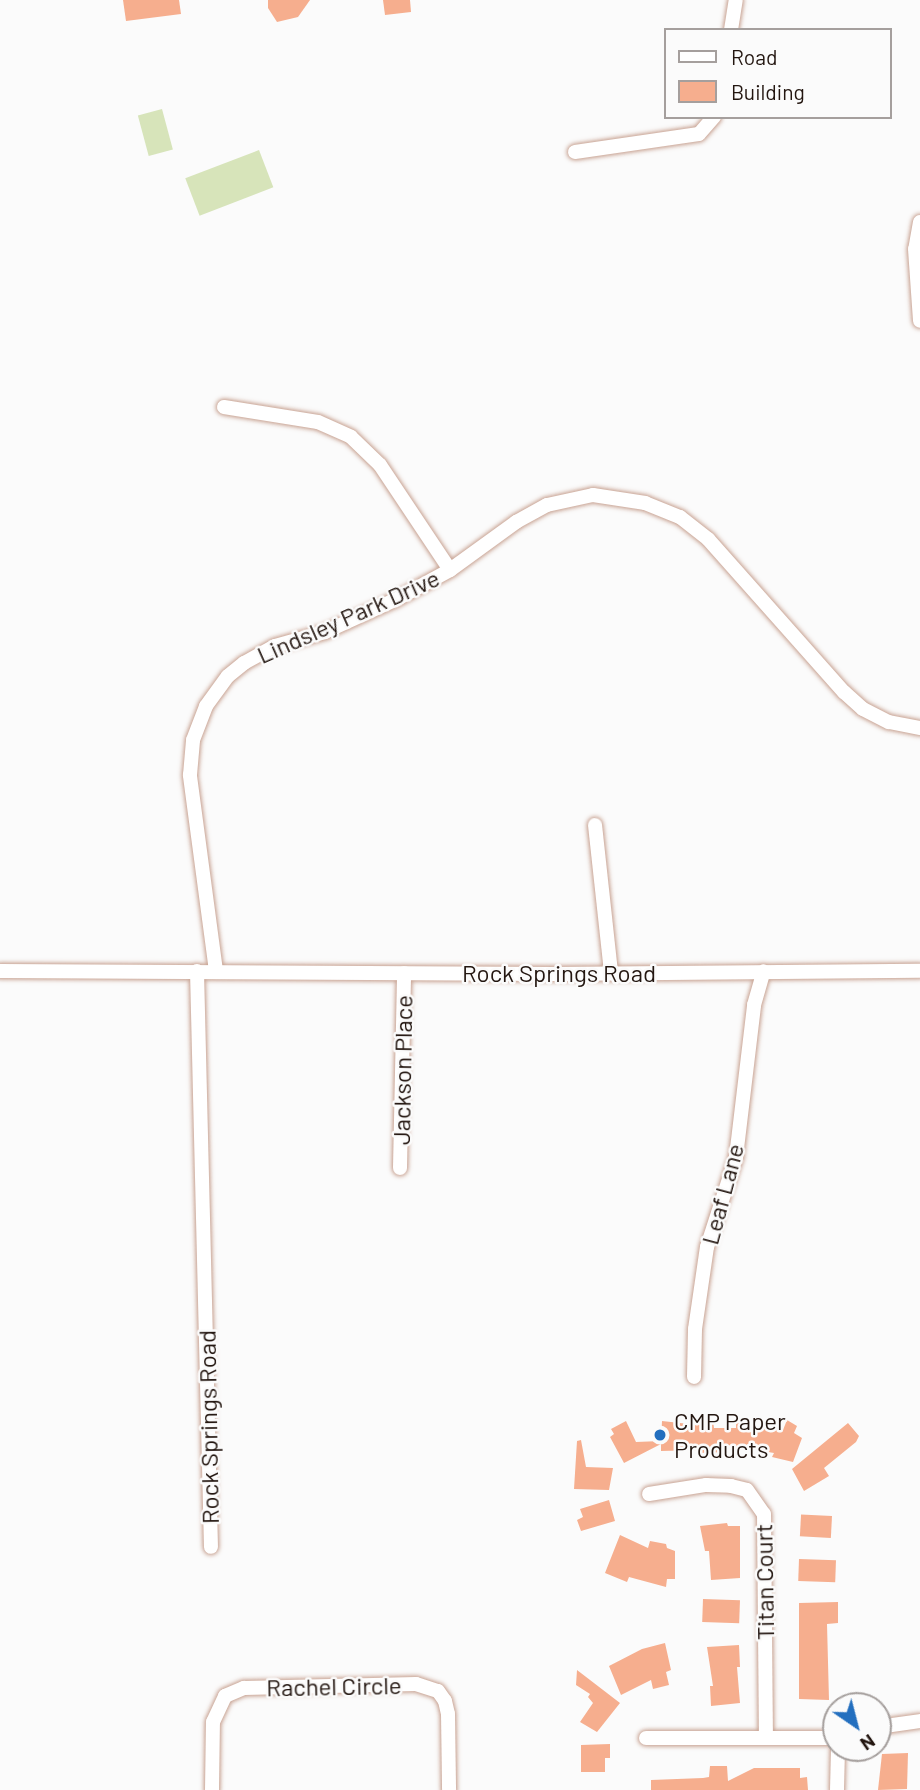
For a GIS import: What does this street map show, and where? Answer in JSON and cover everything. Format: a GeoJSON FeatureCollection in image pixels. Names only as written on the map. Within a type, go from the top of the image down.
{"type":"FeatureCollection","features":[{"type":"Feature","properties":{"kind":"street"},"geometry":{"type":"LineString","coordinates":[[731,28],[736,0]]}},
{"type":"Feature","properties":{"kind":"street"},"geometry":{"type":"LineString","coordinates":[[575,152],[699,134],[712,119]]}},
{"type":"Feature","properties":{"kind":"street"},"geometry":{"type":"LineString","coordinates":[[920,222],[915,249],[920,321]]}},
{"type":"Feature","properties":{"kind":"street"},"geometry":{"type":"LineString","coordinates":[[224,407],[318,422],[351,437],[380,465],[450,570]]}},
{"type":"Feature","properties":{"kind":"street","name":"Lindsley Park Drive"},"geometry":{"type":"LineString","coordinates":[[216,971],[190,775],[194,740],[205,706],[236,670],[275,646],[325,632],[396,600],[450,570],[516,522],[547,505],[593,495],[645,503],[680,517],[708,539],[844,692],[863,709],[889,722],[920,727]]}},
{"type":"Feature","properties":{"kind":"street"},"geometry":{"type":"LineString","coordinates":[[595,825],[611,974]]}},
{"type":"Feature","properties":{"kind":"street","name":"Rock Springs Road"},"geometry":{"type":"LineString","coordinates":[[0,971],[611,974],[920,971]]}},
{"type":"Feature","properties":{"kind":"street","name":"Rock Springs Road"},"geometry":{"type":"LineString","coordinates":[[197,971],[211,1547]]}},
{"type":"Feature","properties":{"kind":"street","name":"Leaf Lane"},"geometry":{"type":"LineString","coordinates":[[694,1377],[695,1329],[707,1247],[736,1157],[754,1005],[764,971]]}},
{"type":"Feature","properties":{"kind":"street","name":"Jackson Place"},"geometry":{"type":"LineString","coordinates":[[400,1168],[404,973]]}},
{"type":"Feature","properties":{"kind":"street","name":"Titan Court"},"geometry":{"type":"LineString","coordinates":[[649,1494],[706,1485],[731,1486],[747,1490],[764,1514],[766,1737]]}},
{"type":"Feature","properties":{"kind":"street","name":"Rachel Circle"},"geometry":{"type":"LineString","coordinates":[[212,1790],[213,1722],[225,1696],[244,1688],[416,1684],[438,1691],[445,1702],[448,1714],[449,1790]]}},
{"type":"Feature","properties":{"kind":"street"},"geometry":{"type":"LineString","coordinates":[[892,1725],[920,1721]]}},
{"type":"Feature","properties":{"kind":"street"},"geometry":{"type":"LineString","coordinates":[[646,1738],[822,1738]]}},
{"type":"Feature","properties":{"kind":"street"},"geometry":{"type":"LineString","coordinates":[[837,1790],[838,1762]]}},
{"type":"Feature","properties":{"kind":"green space"},"geometry":{"type":"Polygon","coordinates":[[[162,109],[173,150],[149,156],[138,115],[162,109]]]}},
{"type":"Feature","properties":{"kind":"green space"},"geometry":{"type":"Polygon","coordinates":[[[259,150],[273,187],[200,216],[185,178],[259,150]]]}},
{"type":"Feature","properties":{"kind":"building"},"geometry":{"type":"Polygon","coordinates":[[[123,0],[179,0],[181,14],[126,21],[123,0]]]}},
{"type":"Feature","properties":{"kind":"building"},"geometry":{"type":"Polygon","coordinates":[[[268,0],[310,0],[298,17],[277,22],[268,8],[268,0]]]}},
{"type":"Feature","properties":{"kind":"building"},"geometry":{"type":"Polygon","coordinates":[[[383,0],[410,0],[411,12],[385,15],[383,0]]]}},
{"type":"Feature","properties":{"kind":"building"},"geometry":{"type":"Polygon","coordinates":[[[713,1420],[714,1428],[736,1428],[736,1423],[752,1423],[752,1428],[783,1430],[787,1420],[797,1426],[794,1433],[802,1438],[793,1462],[772,1457],[774,1453],[728,1445],[727,1452],[699,1453],[699,1450],[661,1451],[661,1444],[624,1463],[610,1437],[614,1434],[611,1429],[626,1421],[636,1442],[661,1441],[662,1421],[698,1425],[698,1421],[713,1420]]]}},
{"type":"Feature","properties":{"kind":"building"},"geometry":{"type":"Polygon","coordinates":[[[848,1423],[859,1436],[856,1442],[824,1468],[829,1476],[804,1491],[792,1469],[848,1423]]]}},
{"type":"Feature","properties":{"kind":"building"},"geometry":{"type":"Polygon","coordinates":[[[581,1440],[586,1467],[613,1468],[609,1490],[574,1489],[577,1441],[581,1440]]]}},
{"type":"Feature","properties":{"kind":"building"},"geometry":{"type":"Polygon","coordinates":[[[609,1500],[615,1521],[581,1531],[577,1520],[583,1517],[580,1509],[609,1500]]]}},
{"type":"Feature","properties":{"kind":"building"},"geometry":{"type":"Polygon","coordinates":[[[801,1514],[832,1516],[831,1538],[800,1536],[801,1514]]]}},
{"type":"Feature","properties":{"kind":"building"},"geometry":{"type":"Polygon","coordinates":[[[727,1523],[728,1526],[740,1526],[740,1578],[711,1580],[709,1551],[705,1551],[700,1526],[727,1523]]]}},
{"type":"Feature","properties":{"kind":"building"},"geometry":{"type":"Polygon","coordinates":[[[620,1535],[648,1548],[650,1541],[666,1544],[667,1548],[675,1551],[675,1579],[667,1579],[666,1587],[629,1577],[627,1582],[605,1573],[620,1535]]]}},
{"type":"Feature","properties":{"kind":"building"},"geometry":{"type":"Polygon","coordinates":[[[799,1559],[836,1560],[835,1582],[798,1581],[799,1559]]]}},
{"type":"Feature","properties":{"kind":"building"},"geometry":{"type":"Polygon","coordinates":[[[703,1599],[740,1600],[739,1623],[702,1622],[703,1599]]]}},
{"type":"Feature","properties":{"kind":"building"},"geometry":{"type":"Polygon","coordinates":[[[838,1602],[838,1623],[827,1624],[829,1692],[822,1692],[822,1700],[799,1699],[799,1603],[838,1602]]]}},
{"type":"Feature","properties":{"kind":"building"},"geometry":{"type":"Polygon","coordinates":[[[665,1643],[671,1670],[666,1672],[669,1685],[653,1689],[651,1680],[621,1695],[609,1666],[642,1649],[665,1643]]]}},
{"type":"Feature","properties":{"kind":"building"},"geometry":{"type":"Polygon","coordinates":[[[739,1645],[740,1667],[737,1667],[740,1703],[711,1706],[710,1686],[713,1686],[707,1647],[739,1645]]]}},
{"type":"Feature","properties":{"kind":"building"},"geometry":{"type":"Polygon","coordinates":[[[577,1670],[620,1703],[597,1732],[580,1722],[593,1703],[588,1697],[590,1694],[576,1685],[577,1670]]]}},
{"type":"Feature","properties":{"kind":"building"},"geometry":{"type":"Polygon","coordinates":[[[610,1744],[610,1758],[605,1758],[605,1772],[581,1772],[581,1745],[610,1744]]]}},
{"type":"Feature","properties":{"kind":"building"},"geometry":{"type":"Polygon","coordinates":[[[908,1753],[907,1789],[878,1790],[881,1762],[892,1762],[892,1754],[908,1753]]]}},
{"type":"Feature","properties":{"kind":"building"},"geometry":{"type":"Polygon","coordinates":[[[710,1766],[727,1766],[728,1781],[754,1768],[800,1768],[800,1778],[807,1777],[808,1790],[651,1790],[651,1780],[709,1777],[710,1766]]]}},
{"type":"Feature","properties":{"kind":"place","name":"CMP Paper Products"},"geometry":{"type":"Point","coordinates":[660,1435]}}]}
